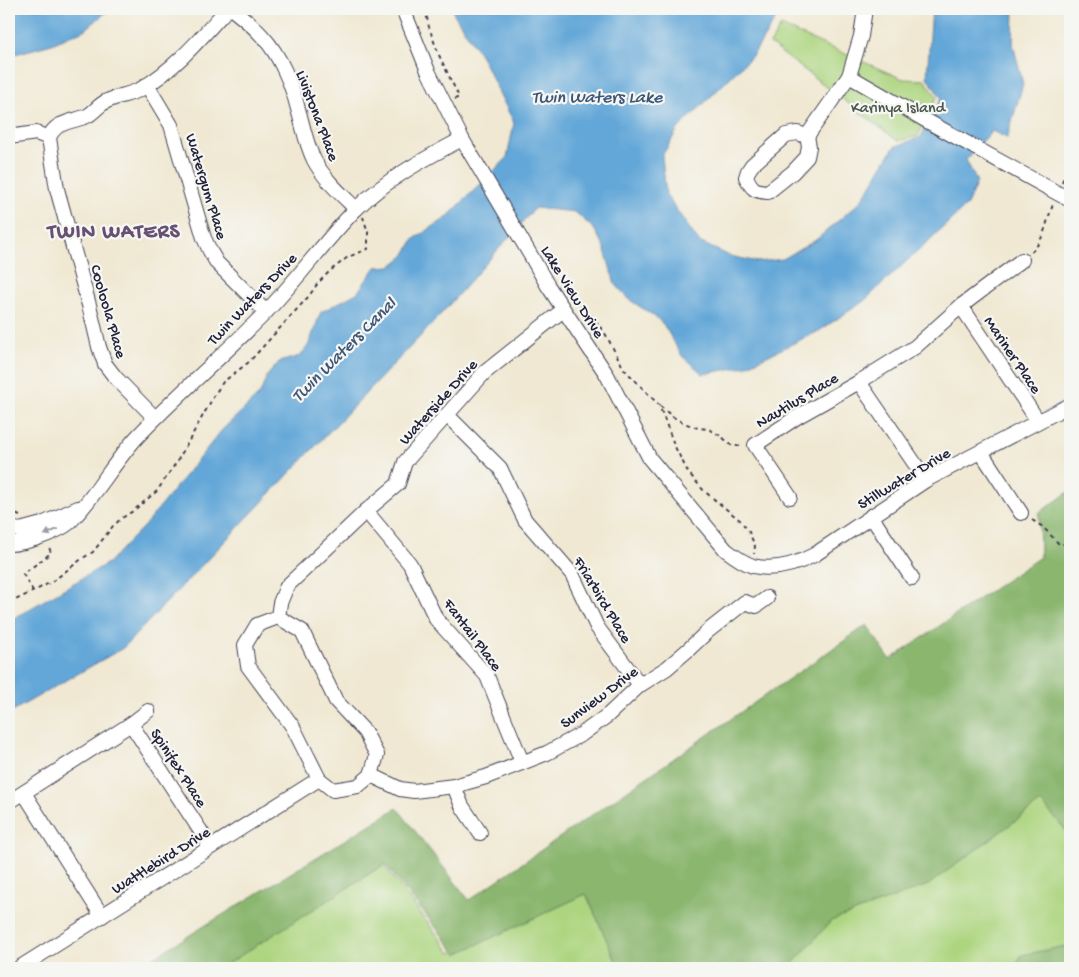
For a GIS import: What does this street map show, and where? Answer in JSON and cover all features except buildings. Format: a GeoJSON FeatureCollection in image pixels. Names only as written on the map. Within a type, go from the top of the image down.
{"type":"FeatureCollection","features":[{"type":"Feature","properties":{"kind":"street"},"geometry":{"type":"LineString","coordinates":[[9,137],[36,133],[49,138],[51,132],[67,122],[87,116],[106,101],[138,91],[192,48],[227,9]]}},
{"type":"Feature","properties":{"kind":"street","name":"Livistona Place"},"geometry":{"type":"LineString","coordinates":[[232,9],[263,37],[272,48],[291,88],[313,159],[322,173],[356,209]]}},
{"type":"Feature","properties":{"kind":"street","name":"Lake View Drive"},"geometry":{"type":"LineString","coordinates":[[403,9],[428,71],[462,139],[548,286],[607,375],[650,459],[726,550],[752,566]]}},
{"type":"Feature","properties":{"kind":"street"},"geometry":{"type":"LineString","coordinates":[[807,136],[797,133],[786,135],[752,165],[746,177],[751,187],[759,191],[768,192],[793,172],[807,157],[809,147],[807,136],[849,76],[866,9]]}},
{"type":"Feature","properties":{"kind":"street"},"geometry":{"type":"LineString","coordinates":[[849,76],[1070,200]]}},
{"type":"Feature","properties":{"kind":"street","name":"Watergum Place"},"geometry":{"type":"LineString","coordinates":[[147,85],[170,125],[204,238],[210,251],[217,263],[266,312]]}},
{"type":"Feature","properties":{"kind":"street","name":"Cooloola Place"},"geometry":{"type":"LineString","coordinates":[[49,138],[57,189],[105,364],[155,418]]}},
{"type":"Feature","properties":{"kind":"street","name":"Twin Waters Drive"},"geometry":{"type":"LineString","coordinates":[[9,544],[18,544],[67,525],[101,485],[125,450],[155,418],[266,312],[356,209],[393,178],[462,139]]}},
{"type":"Feature","properties":{"kind":"street"},"geometry":{"type":"LineString","coordinates":[[961,306],[1022,260]]}},
{"type":"Feature","properties":{"kind":"street","name":"Nautilus Place"},"geometry":{"type":"LineString","coordinates":[[790,498],[755,445],[796,417],[915,347],[961,306]]}},
{"type":"Feature","properties":{"kind":"street","name":"Mariner Place"},"geometry":{"type":"LineString","coordinates":[[961,306],[1038,421]]}},
{"type":"Feature","properties":{"kind":"street","name":"Waterside Drive"},"geometry":{"type":"LineString","coordinates":[[278,617],[280,603],[288,586],[366,511],[398,484],[405,462],[484,373],[563,310]]}},
{"type":"Feature","properties":{"kind":"street","name":"Nautilus Place"},"geometry":{"type":"LineString","coordinates":[[858,382],[926,480]]}},
{"type":"Feature","properties":{"kind":"street","name":"Stillwater Drive"},"geometry":{"type":"LineString","coordinates":[[752,566],[767,568],[784,567],[799,563],[814,555],[926,480],[1070,405]]}},
{"type":"Feature","properties":{"kind":"street","name":"Friarbird Place"},"geometry":{"type":"LineString","coordinates":[[447,415],[500,468],[525,520],[572,574],[597,627],[640,685]]}},
{"type":"Feature","properties":{"kind":"street"},"geometry":{"type":"LineString","coordinates":[[981,452],[1021,513]]}},
{"type":"Feature","properties":{"kind":"street","name":"Twin Waters Drive"},"geometry":{"type":"LineString","coordinates":[[9,528],[20,530],[42,524],[85,504]]}},
{"type":"Feature","properties":{"kind":"street","name":"Fantail Place"},"geometry":{"type":"LineString","coordinates":[[366,511],[410,564],[436,618],[487,676],[522,762]]}},
{"type":"Feature","properties":{"kind":"street"},"geometry":{"type":"LineString","coordinates":[[871,516],[912,578]]}},
{"type":"Feature","properties":{"kind":"street","name":"Sunview Drive"},"geometry":{"type":"LineString","coordinates":[[371,775],[400,789],[414,791],[454,786],[486,777],[547,753],[582,734],[608,715],[640,685],[667,668],[708,631],[745,602],[756,606],[767,598]]}},
{"type":"Feature","properties":{"kind":"street"},"geometry":{"type":"LineString","coordinates":[[278,617],[302,631],[336,701],[365,732],[376,755],[371,775],[358,786],[333,790],[319,779],[293,727],[248,666],[245,645],[257,625],[278,617]]}},
{"type":"Feature","properties":{"kind":"street","name":"Spinifex Place"},"geometry":{"type":"LineString","coordinates":[[148,711],[131,724],[211,847]]}},
{"type":"Feature","properties":{"kind":"street"},"geometry":{"type":"LineString","coordinates":[[9,802],[131,724]]}},
{"type":"Feature","properties":{"kind":"street","name":"Wattlebird Drive"},"geometry":{"type":"LineString","coordinates":[[19,968],[319,779]]}},
{"type":"Feature","properties":{"kind":"street"},"geometry":{"type":"LineString","coordinates":[[454,786],[462,806],[480,833]]}},
{"type":"Feature","properties":{"kind":"street"},"geometry":{"type":"LineString","coordinates":[[24,793],[102,916]]}},
{"type":"Feature","properties":{"kind":"path"},"geometry":{"type":"LineString","coordinates":[[425,9],[438,53],[459,97],[453,101]]}},
{"type":"Feature","properties":{"kind":"path"},"geometry":{"type":"LineString","coordinates":[[1022,260],[1036,247],[1046,229],[1050,212],[1070,163]]}},
{"type":"Feature","properties":{"kind":"path"},"geometry":{"type":"LineString","coordinates":[[9,603],[53,581],[93,552],[113,526],[157,492],[178,460],[223,382],[249,362],[330,271],[348,257],[368,249],[366,222],[362,214],[356,209]]}},
{"type":"Feature","properties":{"kind":"path"},"geometry":{"type":"LineString","coordinates":[[562,285],[596,321],[606,335],[624,369],[673,417],[698,428],[708,429],[721,436],[732,446],[755,445]]}},
{"type":"Feature","properties":{"kind":"path"},"geometry":{"type":"LineString","coordinates":[[659,405],[675,447],[688,472],[704,491],[741,521],[750,532],[755,546],[752,566]]}},
{"type":"Feature","properties":{"kind":"path"},"geometry":{"type":"LineString","coordinates":[[1021,513],[1043,527],[1059,544],[1070,544]]}},
{"type":"Feature","properties":{"kind":"green space","name":"Karinya Island"},"geometry":{"type":"Polygon","coordinates":[[[781,26],[903,79],[925,80],[937,97],[918,136],[898,141],[770,44],[781,26]]]}},
{"type":"Feature","properties":{"kind":"green space"},"geometry":{"type":"Polygon","coordinates":[[[1070,491],[1070,835],[1041,802],[928,885],[831,921],[789,968],[619,968],[586,894],[457,954],[385,864],[221,968],[136,968],[397,808],[469,900],[867,625],[890,660],[1040,557],[1039,513],[1070,491]]]}},
{"type":"Feature","properties":{"kind":"green space"},"geometry":{"type":"Polygon","coordinates":[[[1070,542],[1070,968],[204,968],[377,856],[451,953],[1070,542]]]}},
{"type":"Feature","properties":{"kind":"green space"},"geometry":{"type":"Polygon","coordinates":[[[1070,945],[1070,968],[1013,968],[1022,955],[1070,945]]]}},
{"type":"Feature","properties":{"kind":"water"},"geometry":{"type":"Polygon","coordinates":[[[9,9],[110,9],[86,29],[52,44],[9,54],[9,9]]]}},
{"type":"Feature","properties":{"kind":"water","name":"Twin Waters Lake"},"geometry":{"type":"Polygon","coordinates":[[[451,9],[782,9],[753,55],[678,129],[662,156],[666,195],[699,242],[730,256],[758,262],[783,259],[816,240],[861,201],[894,147],[921,137],[941,98],[927,77],[932,9],[1014,9],[1013,44],[1023,84],[1007,138],[992,131],[966,160],[977,182],[967,205],[864,301],[819,331],[746,366],[703,374],[682,356],[665,327],[657,318],[630,300],[615,284],[604,247],[594,229],[575,212],[535,208],[433,323],[123,648],[9,713],[9,621],[108,563],[146,524],[222,430],[260,394],[267,376],[279,362],[300,356],[308,346],[321,312],[357,293],[376,267],[391,266],[404,256],[414,239],[445,219],[507,158],[514,123],[481,56],[451,9]]]}},
{"type":"Feature","properties":{"kind":"district","name":"TWIN WATERS"},"geometry":{"type":"Point","coordinates":[114,230]}},
{"type":"Feature","properties":{"kind":"water label","name":"Twin Waters Canal"},"geometry":{"type":"Point","coordinates":[343,349]}}]}
